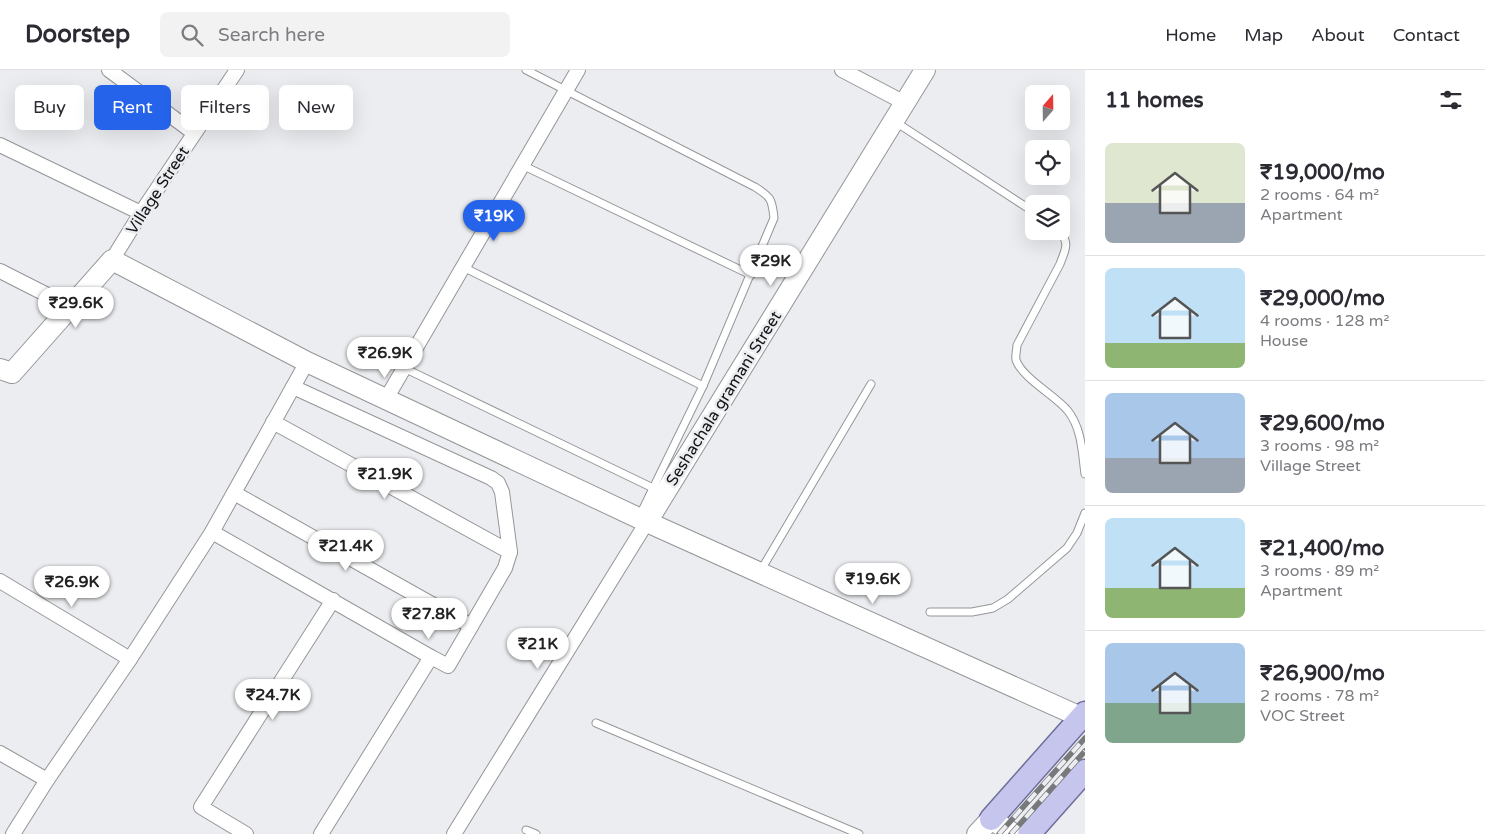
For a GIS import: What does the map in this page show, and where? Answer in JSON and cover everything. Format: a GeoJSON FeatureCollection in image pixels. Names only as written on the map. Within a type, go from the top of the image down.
{"type":"FeatureCollection","features":[{"type":"Feature","properties":{"kind":"main road"},"geometry":{"type":"LineString","coordinates":[[984,826],[1084,716]]}},
{"type":"Feature","properties":{"kind":"main road"},"geometry":{"type":"LineString","coordinates":[[1029,834],[1085,771]]}},
{"type":"Feature","properties":{"kind":"street"},"geometry":{"type":"LineString","coordinates":[[108,70],[194,134]]}},
{"type":"Feature","properties":{"kind":"street","name":"Village Street"},"geometry":{"type":"LineString","coordinates":[[112,260],[141,213],[237,70]]}},
{"type":"Feature","properties":{"kind":"street"},"geometry":{"type":"LineString","coordinates":[[386,399],[578,70]]}},
{"type":"Feature","properties":{"kind":"street"},"geometry":{"type":"LineString","coordinates":[[842,70],[905,103]]}},
{"type":"Feature","properties":{"kind":"street","name":"Seshachala gramani Street"},"geometry":{"type":"LineString","coordinates":[[642,520],[925,70]]}},
{"type":"Feature","properties":{"kind":"street"},"geometry":{"type":"LineString","coordinates":[[0,145],[141,213]]}},
{"type":"Feature","properties":{"kind":"street"},"geometry":{"type":"LineString","coordinates":[[0,369],[12,373],[112,260],[307,362],[642,520],[1084,716]]}},
{"type":"Feature","properties":{"kind":"street"},"geometry":{"type":"LineString","coordinates":[[0,271],[71,307]]}},
{"type":"Feature","properties":{"kind":"street"},"geometry":{"type":"LineString","coordinates":[[13,834],[212,532],[307,362]]}},
{"type":"Feature","properties":{"kind":"street"},"geometry":{"type":"LineString","coordinates":[[212,532],[448,666],[505,568],[510,552],[502,492],[498,483],[293,387]]}},
{"type":"Feature","properties":{"kind":"street"},"geometry":{"type":"LineString","coordinates":[[273,422],[510,552]]}},
{"type":"Feature","properties":{"kind":"street"},"geometry":{"type":"LineString","coordinates":[[234,493],[472,626]]}},
{"type":"Feature","properties":{"kind":"street"},"geometry":{"type":"LineString","coordinates":[[454,834],[642,520]]}},
{"type":"Feature","properties":{"kind":"street"},"geometry":{"type":"LineString","coordinates":[[0,582],[130,658]]}},
{"type":"Feature","properties":{"kind":"street"},"geometry":{"type":"LineString","coordinates":[[246,834],[201,807],[333,600]]}},
{"type":"Feature","properties":{"kind":"street"},"geometry":{"type":"LineString","coordinates":[[321,834],[431,658]]}},
{"type":"Feature","properties":{"kind":"street"},"geometry":{"type":"LineString","coordinates":[[0,752],[47,780]]}},
{"type":"Feature","properties":{"kind":"street"},"geometry":{"type":"LineString","coordinates":[[984,826],[1014,834]]}},
{"type":"Feature","properties":{"kind":"lane"},"geometry":{"type":"LineString","coordinates":[[526,70],[755,187],[770,197],[773,208],[774,218],[751,275],[703,386],[653,488],[642,520]]}},
{"type":"Feature","properties":{"kind":"lane"},"geometry":{"type":"LineString","coordinates":[[894,121],[1025,206]]}},
{"type":"Feature","properties":{"kind":"lane"},"geometry":{"type":"LineString","coordinates":[[522,165],[751,275]]}},
{"type":"Feature","properties":{"kind":"lane"},"geometry":{"type":"LineString","coordinates":[[1066,240],[1066,250],[1060,264],[1017,344],[1016,359],[1022,371],[1067,411],[1077,428],[1085,474]]}},
{"type":"Feature","properties":{"kind":"lane"},"geometry":{"type":"LineString","coordinates":[[463,267],[703,386]]}},
{"type":"Feature","properties":{"kind":"lane"},"geometry":{"type":"LineString","coordinates":[[404,368],[653,488]]}},
{"type":"Feature","properties":{"kind":"lane"},"geometry":{"type":"LineString","coordinates":[[760,573],[872,384]]}},
{"type":"Feature","properties":{"kind":"lane"},"geometry":{"type":"LineString","coordinates":[[930,612],[972,612],[993,608],[1008,599],[1067,548],[1077,533],[1085,513]]}},
{"type":"Feature","properties":{"kind":"lane"},"geometry":{"type":"LineString","coordinates":[[596,723],[859,834]]}},
{"type":"Feature","properties":{"kind":"lane"},"geometry":{"type":"LineString","coordinates":[[526,830],[536,834]]}},
{"type":"Feature","properties":{"kind":"railway"},"geometry":{"type":"LineString","coordinates":[[999,834],[1085,738]]}},
{"type":"Feature","properties":{"kind":"railway"},"geometry":{"type":"LineString","coordinates":[[1011,834],[1085,751]]}}]}
